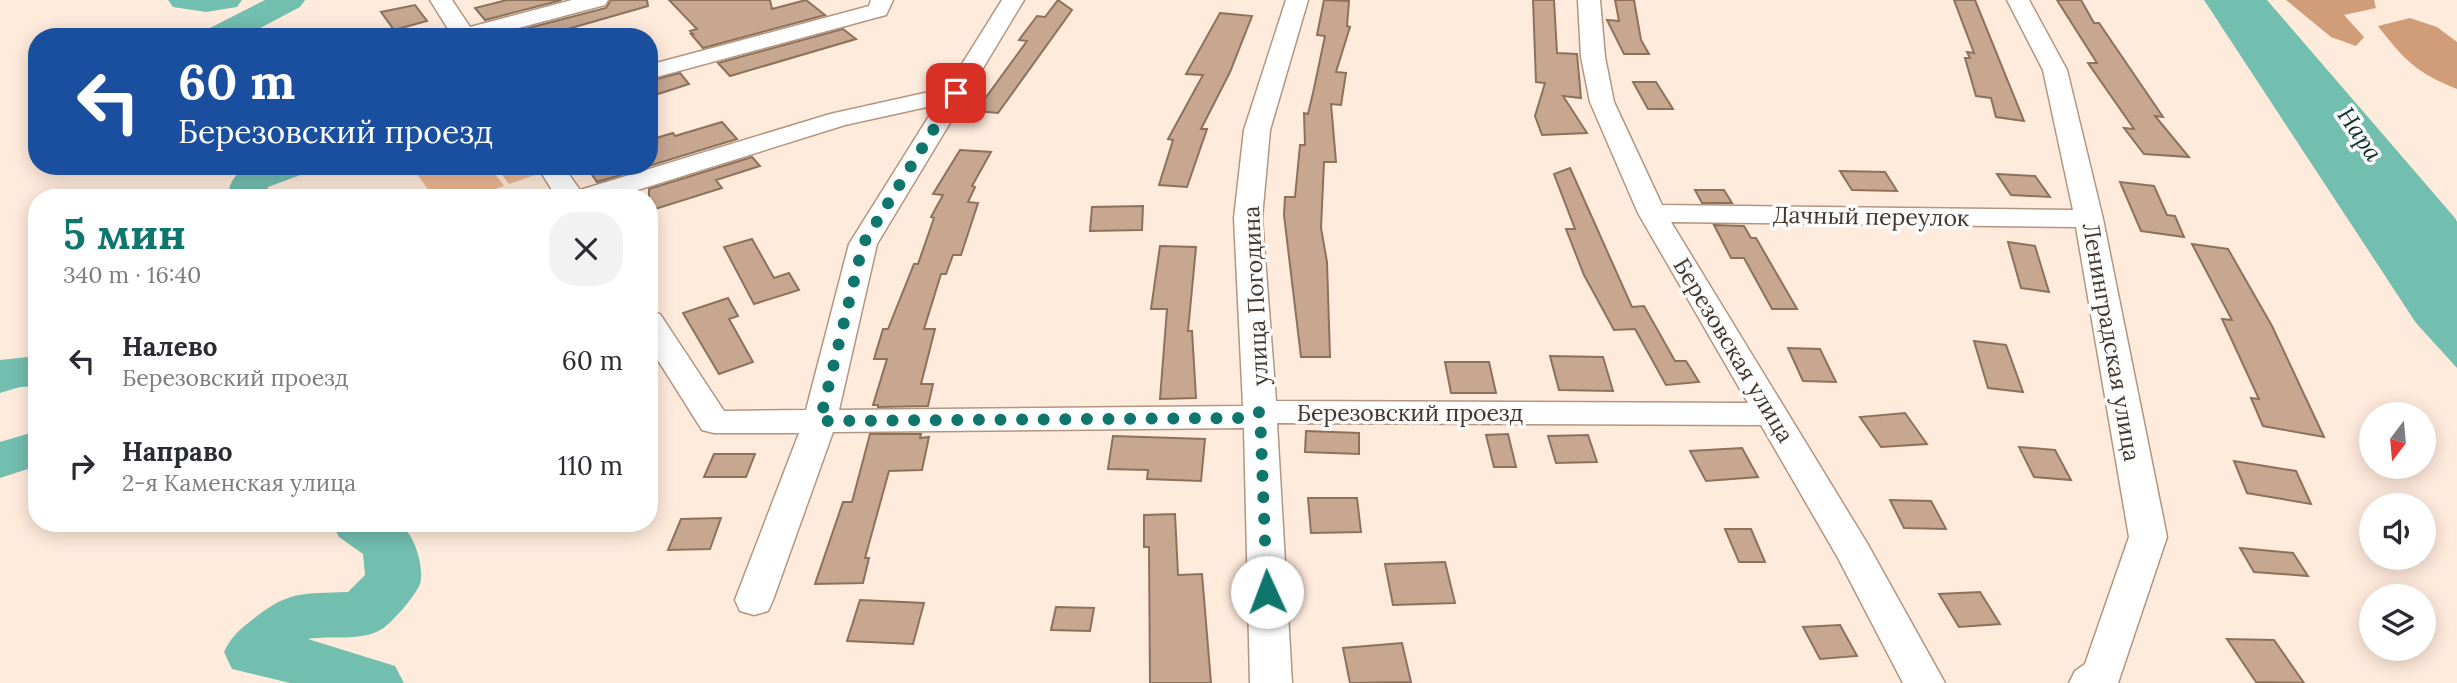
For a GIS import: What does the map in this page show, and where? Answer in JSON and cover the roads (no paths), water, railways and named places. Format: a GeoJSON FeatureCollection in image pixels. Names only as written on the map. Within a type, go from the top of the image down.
{"type":"FeatureCollection","features":[{"type":"Feature","properties":{"kind":"street"},"geometry":{"type":"LineString","coordinates":[[442,0],[460,28]]}},
{"type":"Feature","properties":{"kind":"street"},"geometry":{"type":"LineString","coordinates":[[494,28],[597,0]]}},
{"type":"Feature","properties":{"kind":"street"},"geometry":{"type":"LineString","coordinates":[[658,70],[878,10],[882,0]]}},
{"type":"Feature","properties":{"kind":"street"},"geometry":{"type":"LineString","coordinates":[[754,600],[820,421],[863,244],[1013,0]]}},
{"type":"Feature","properties":{"kind":"street","name":"улица Погодина"},"geometry":{"type":"LineString","coordinates":[[1271,683],[1260,412],[1248,218],[1257,130],[1297,0]]}},
{"type":"Feature","properties":{"kind":"street","name":"Березовская улица"},"geometry":{"type":"LineString","coordinates":[[1589,0],[1593,57],[1602,102],[1652,212],[1854,553],[1924,683]]}},
{"type":"Feature","properties":{"kind":"street","name":"Ленинградская улица"},"geometry":{"type":"LineString","coordinates":[[2018,0],[2055,70],[2089,219],[2148,537],[2102,674],[2090,683]]}},
{"type":"Feature","properties":{"kind":"street"},"geometry":{"type":"LineString","coordinates":[[658,175],[839,119],[956,93]]}},
{"type":"Feature","properties":{"kind":"street"},"geometry":{"type":"LineString","coordinates":[[612,189],[658,175]]}},
{"type":"Feature","properties":{"kind":"street","name":"Дачный переулок"},"geometry":{"type":"LineString","coordinates":[[1652,212],[2089,219]]}},
{"type":"Feature","properties":{"kind":"street","name":"Березовский проезд"},"geometry":{"type":"LineString","coordinates":[[658,335],[714,422],[1238,418],[1260,412],[1772,414]]}},
{"type":"Feature","properties":{"kind":"water","name":"Нара"},"geometry":{"type":"Polygon","coordinates":[[[2204,0],[2267,0],[2455,218],[2457,368],[2416,323],[2204,0]]]}},
{"type":"Feature","properties":{"kind":"waterway"},"geometry":{"type":"LineString","coordinates":[[184,0],[206,3],[226,0]]}},
{"type":"Feature","properties":{"kind":"waterway"},"geometry":{"type":"LineString","coordinates":[[235,28],[289,0]]}},
{"type":"Feature","properties":{"kind":"waterway"},"geometry":{"type":"LineString","coordinates":[[249,189],[250,181],[266,175]]}},
{"type":"Feature","properties":{"kind":"waterway"},"geometry":{"type":"LineString","coordinates":[[0,378],[10,372],[28,371]]}},
{"type":"Feature","properties":{"kind":"waterway"},"geometry":{"type":"LineString","coordinates":[[0,460],[28,451]]}},
{"type":"Feature","properties":{"kind":"waterway"},"geometry":{"type":"LineString","coordinates":[[371,532],[389,545],[393,582],[362,613],[295,617],[253,652],[300,661],[374,683]]}}]}
